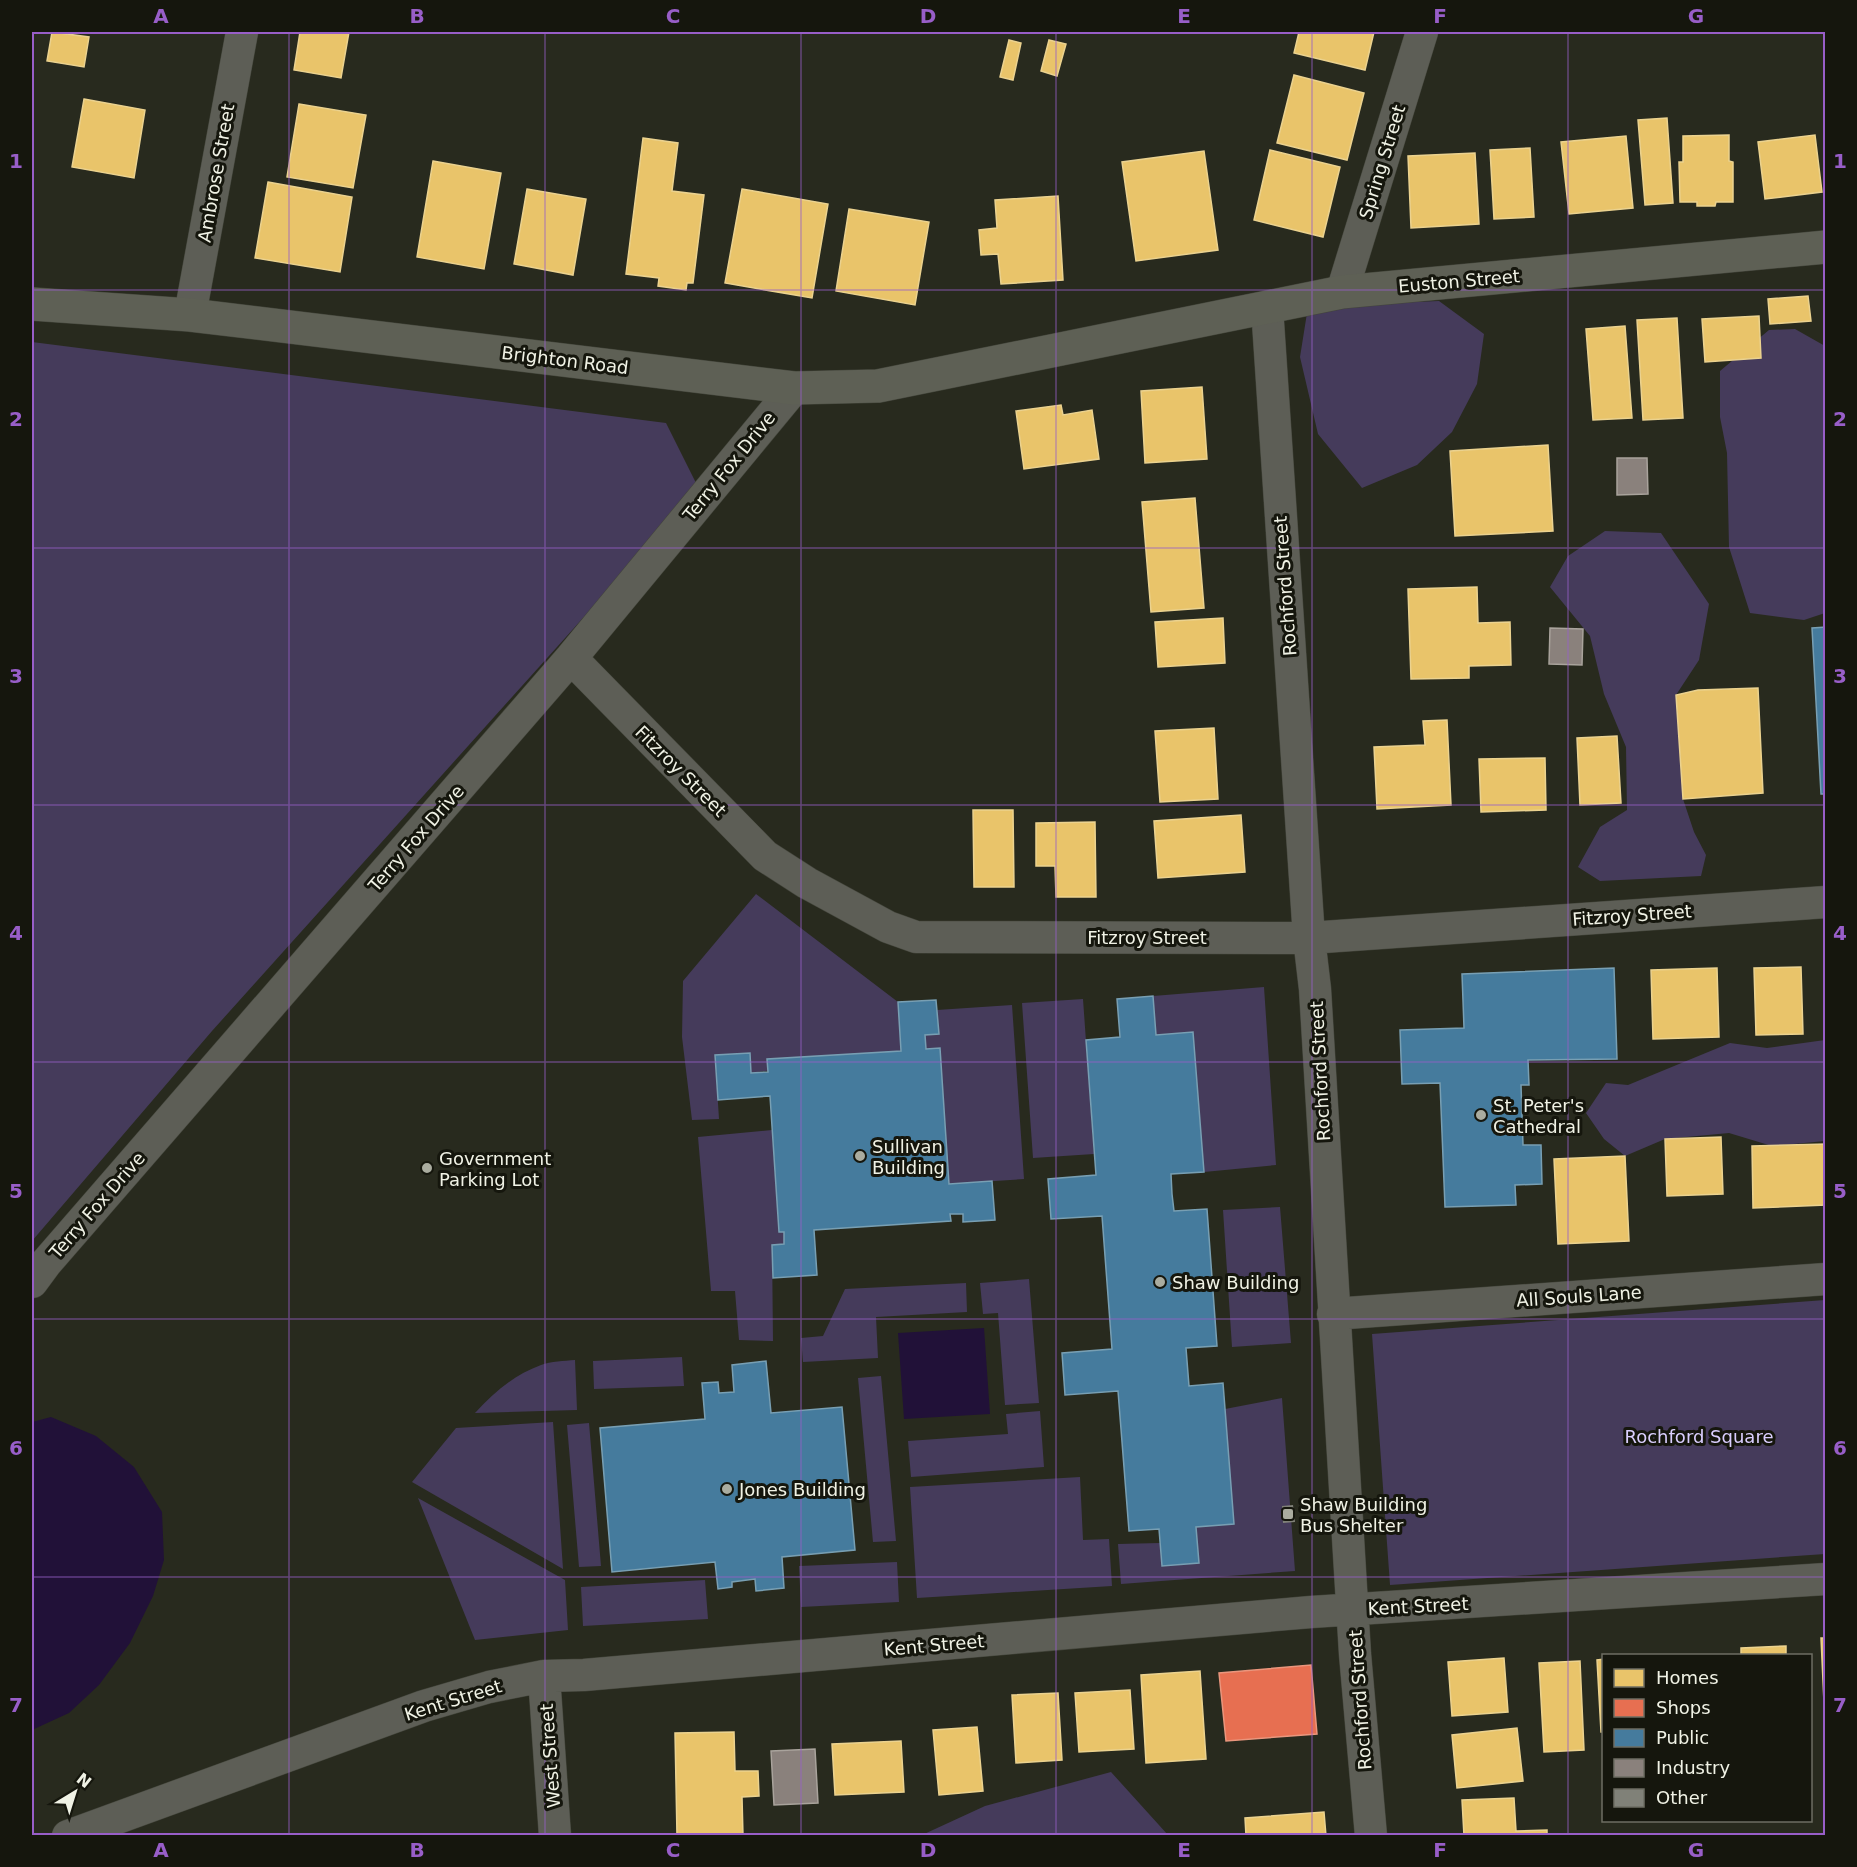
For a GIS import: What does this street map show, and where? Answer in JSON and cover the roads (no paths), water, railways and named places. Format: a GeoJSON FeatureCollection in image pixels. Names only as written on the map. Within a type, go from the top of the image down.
{"type":"FeatureCollection","features":[{"type":"Feature","properties":{"kind":"main road","name":"Euston Street"},"geometry":{"type":"LineString","coordinates":[[1096,342],[1342,292],[1826,247]]}},
{"type":"Feature","properties":{"kind":"main road","name":"Brighton Road"},"geometry":{"type":"LineString","coordinates":[[32,304],[190,315],[794,388],[878,386],[1096,342]]}},
{"type":"Feature","properties":{"kind":"street","name":"Ambrose Street"},"geometry":{"type":"LineString","coordinates":[[190,315],[242,32]]}},
{"type":"Feature","properties":{"kind":"street","name":"Spring Street"},"geometry":{"type":"LineString","coordinates":[[1342,292],[1422,32]]}},
{"type":"Feature","properties":{"kind":"street","name":"Rochford Street"},"geometry":{"type":"LineString","coordinates":[[1267,306],[1309,938],[1315,989],[1355,1654],[1371,1836]]}},
{"type":"Feature","properties":{"kind":"street","name":"Terry Fox Drive"},"geometry":{"type":"LineString","coordinates":[[32,1282],[571,658],[794,388]]}},
{"type":"Feature","properties":{"kind":"street","name":"Fitzroy Street"},"geometry":{"type":"LineString","coordinates":[[571,658],[765,856],[807,883],[888,927],[916,937],[1309,938],[1826,902]]}},
{"type":"Feature","properties":{"kind":"street","name":"All Souls Lane"},"geometry":{"type":"LineString","coordinates":[[1333,1314],[1826,1280]]}},
{"type":"Feature","properties":{"kind":"street","name":"Kent Street"},"geometry":{"type":"LineString","coordinates":[[68,1836],[424,1706],[489,1687],[544,1676],[608,1673],[1354,1609],[1826,1579]]}},
{"type":"Feature","properties":{"kind":"street","name":"West Street"},"geometry":{"type":"LineString","coordinates":[[544,1676],[555,1836]]}},
{"type":"Feature","properties":{"kind":"place","name":"St. Peter's Cathedral"},"geometry":{"type":"Point","coordinates":[1481,1115]}},
{"type":"Feature","properties":{"kind":"place","name":"Sullivan Building"},"geometry":{"type":"Point","coordinates":[860,1156]}},
{"type":"Feature","properties":{"kind":"place","name":"Government Parking Lot"},"geometry":{"type":"Point","coordinates":[427,1168]}},
{"type":"Feature","properties":{"kind":"place","name":"Shaw Building"},"geometry":{"type":"Point","coordinates":[1160,1282]}},
{"type":"Feature","properties":{"kind":"place","name":"Jones Building"},"geometry":{"type":"Point","coordinates":[727,1489]}},
{"type":"Feature","properties":{"kind":"place","name":"Shaw Building Bus Shelter"},"geometry":{"type":"Point","coordinates":[1288,1514]}},
{"type":"Feature","properties":{"kind":"park label","name":"Rochford Square"},"geometry":{"type":"Point","coordinates":[1699,1436]}}]}
